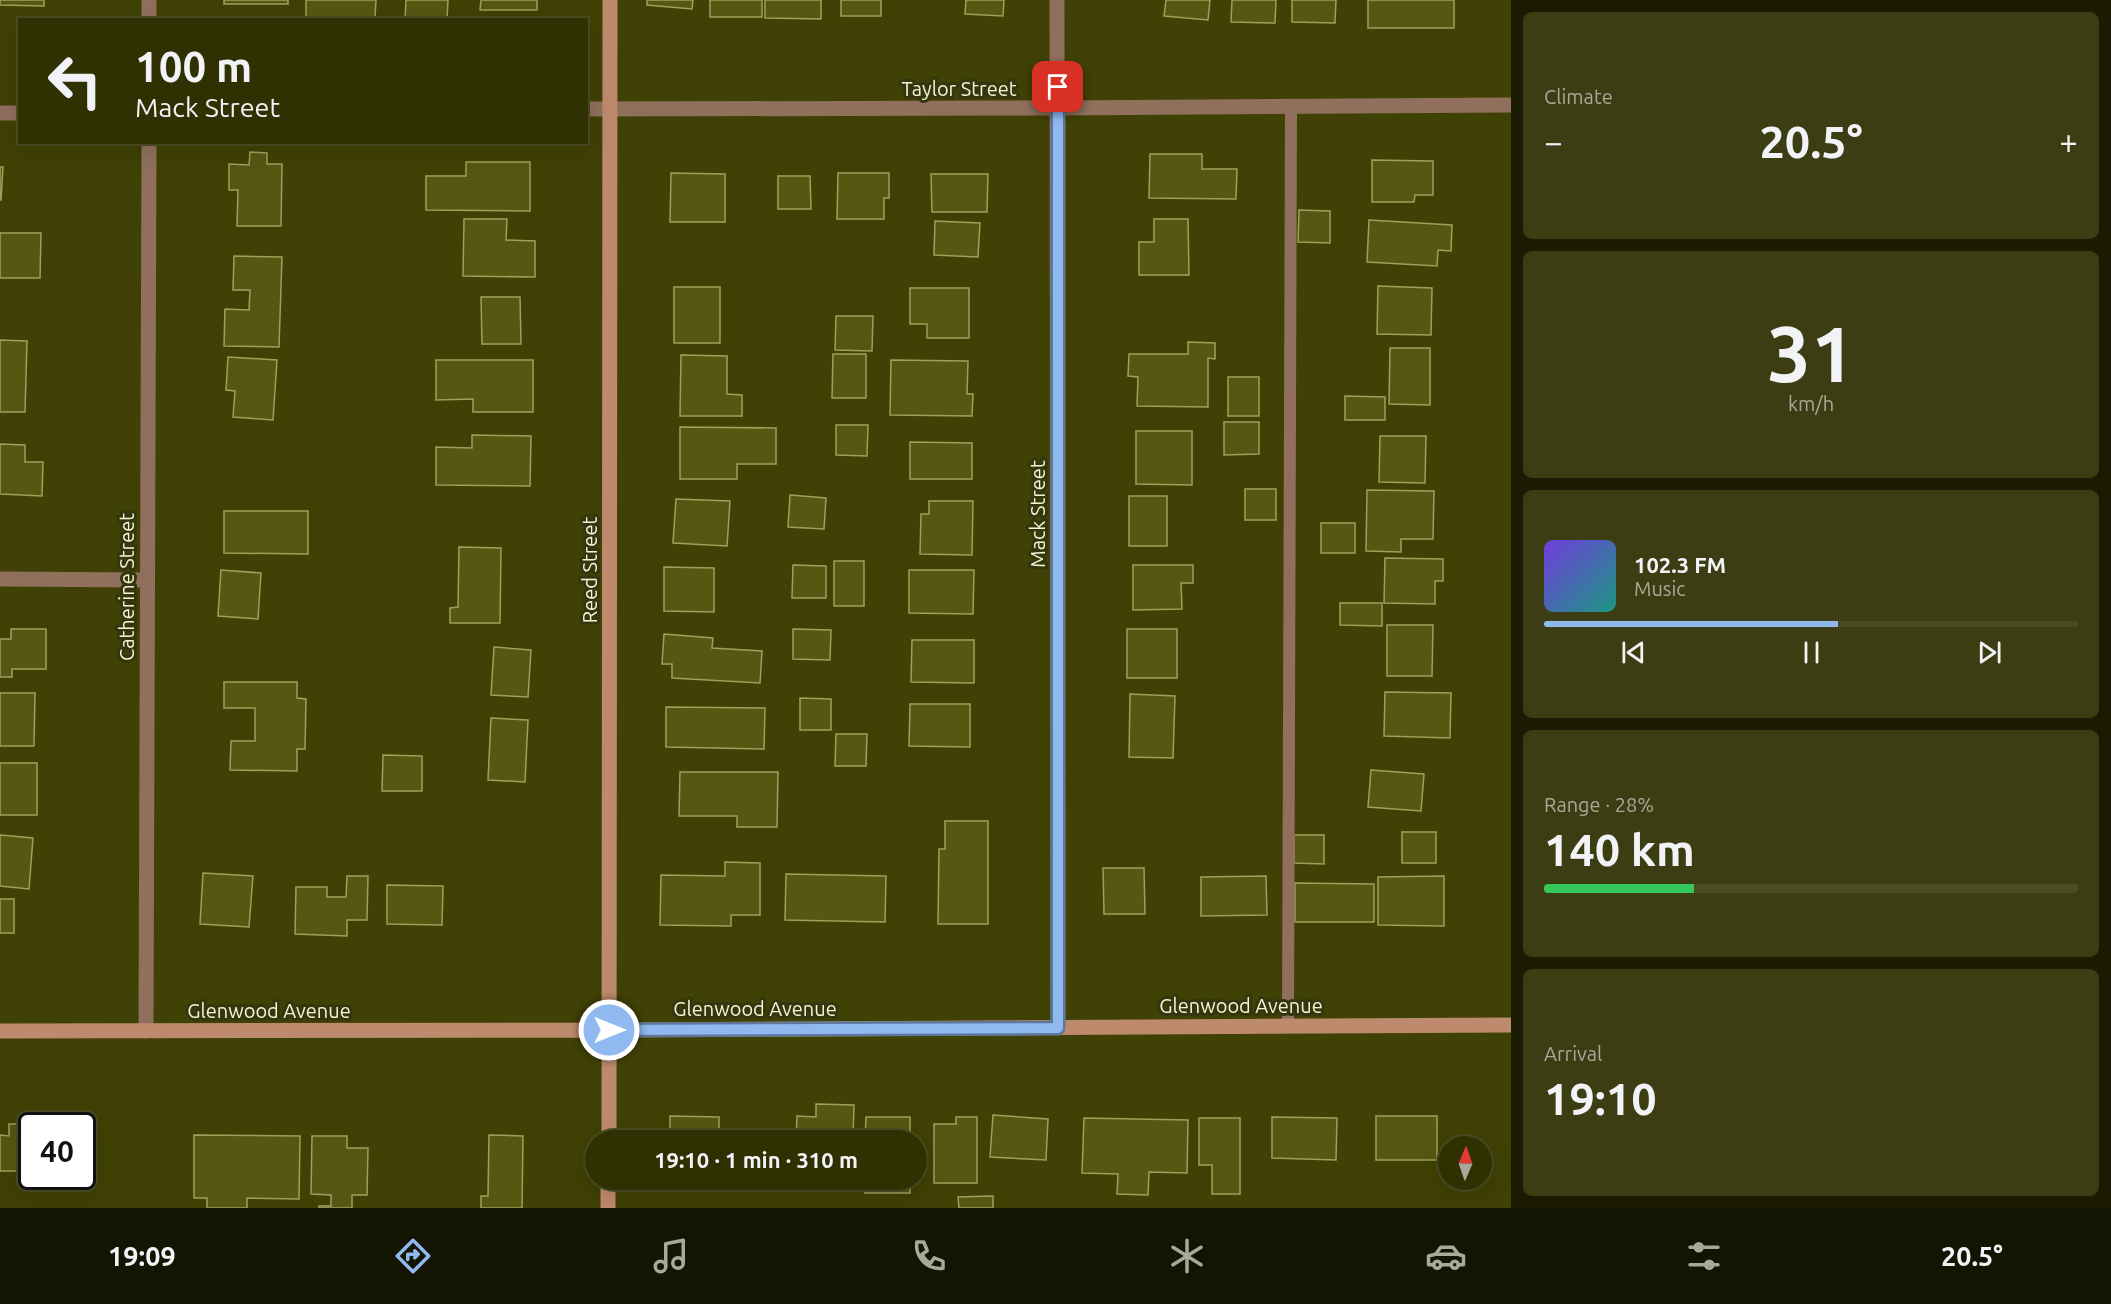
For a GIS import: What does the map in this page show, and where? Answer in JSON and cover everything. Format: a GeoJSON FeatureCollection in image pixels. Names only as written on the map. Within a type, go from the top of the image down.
{"type":"FeatureCollection","features":[{"type":"Feature","properties":{"kind":"street"},"geometry":{"type":"LineString","coordinates":[[149,0],[149,18]]}},
{"type":"Feature","properties":{"kind":"street","name":"Reed Street"},"geometry":{"type":"LineString","coordinates":[[609,1130],[610,0]]}},
{"type":"Feature","properties":{"kind":"street","name":"Mack Street"},"geometry":{"type":"LineString","coordinates":[[1057,0],[1058,1028]]}},
{"type":"Feature","properties":{"kind":"street","name":"Taylor Street"},"geometry":{"type":"LineString","coordinates":[[588,109],[1511,105]]}},
{"type":"Feature","properties":{"kind":"street"},"geometry":{"type":"LineString","coordinates":[[0,112],[18,112]]}},
{"type":"Feature","properties":{"kind":"street","name":"Catherine Street"},"geometry":{"type":"LineString","coordinates":[[146,1031],[149,144]]}},
{"type":"Feature","properties":{"kind":"street"},"geometry":{"type":"LineString","coordinates":[[0,579],[147,580]]}},
{"type":"Feature","properties":{"kind":"street","name":"Glenwood Avenue"},"geometry":{"type":"LineString","coordinates":[[0,1031],[1511,1025]]}},
{"type":"Feature","properties":{"kind":"street"},"geometry":{"type":"LineString","coordinates":[[608,1190],[608,1208]]}},
{"type":"Feature","properties":{"kind":"lane"},"geometry":{"type":"LineString","coordinates":[[1288,1026],[1291,106]]}},
{"type":"Feature","properties":{"kind":"building"},"geometry":{"type":"Polygon","coordinates":[[[0,0],[44,0],[44,6],[0,5],[0,0]]]}},
{"type":"Feature","properties":{"kind":"building"},"geometry":{"type":"Polygon","coordinates":[[[224,0],[288,0],[288,4],[224,4],[224,0]]]}},
{"type":"Feature","properties":{"kind":"building"},"geometry":{"type":"Polygon","coordinates":[[[306,0],[376,0],[375,17],[306,17],[306,0]]]}},
{"type":"Feature","properties":{"kind":"building"},"geometry":{"type":"Polygon","coordinates":[[[406,0],[448,0],[447,18],[405,18],[406,0]]]}},
{"type":"Feature","properties":{"kind":"building"},"geometry":{"type":"Polygon","coordinates":[[[481,0],[537,0],[537,10],[480,10],[481,0]]]}},
{"type":"Feature","properties":{"kind":"building"},"geometry":{"type":"Polygon","coordinates":[[[647,0],[693,0],[692,9],[647,5],[647,0]]]}},
{"type":"Feature","properties":{"kind":"building"},"geometry":{"type":"Polygon","coordinates":[[[710,0],[762,0],[762,17],[710,17],[710,0]]]}},
{"type":"Feature","properties":{"kind":"building"},"geometry":{"type":"Polygon","coordinates":[[[765,0],[821,0],[821,19],[765,18],[765,0]]]}},
{"type":"Feature","properties":{"kind":"building"},"geometry":{"type":"Polygon","coordinates":[[[841,0],[881,0],[881,16],[841,16],[841,0]]]}},
{"type":"Feature","properties":{"kind":"building"},"geometry":{"type":"Polygon","coordinates":[[[966,0],[1004,0],[1003,16],[965,14],[966,0]]]}},
{"type":"Feature","properties":{"kind":"building"},"geometry":{"type":"Polygon","coordinates":[[[1166,0],[1210,0],[1208,20],[1164,16],[1166,0]]]}},
{"type":"Feature","properties":{"kind":"building"},"geometry":{"type":"Polygon","coordinates":[[[1232,0],[1276,0],[1275,23],[1231,22],[1232,0]]]}},
{"type":"Feature","properties":{"kind":"building"},"geometry":{"type":"Polygon","coordinates":[[[1292,0],[1336,0],[1335,23],[1292,22],[1292,0]]]}},
{"type":"Feature","properties":{"kind":"building"},"geometry":{"type":"Polygon","coordinates":[[[1368,0],[1454,0],[1454,28],[1368,28],[1368,0]]]}},
{"type":"Feature","properties":{"kind":"building"},"geometry":{"type":"Polygon","coordinates":[[[250,152],[267,153],[267,164],[282,164],[281,226],[237,226],[238,190],[229,190],[229,164],[249,165],[250,152]]]}},
{"type":"Feature","properties":{"kind":"building"},"geometry":{"type":"Polygon","coordinates":[[[1150,154],[1202,154],[1202,169],[1237,169],[1236,199],[1149,198],[1150,154]]]}},
{"type":"Feature","properties":{"kind":"building"},"geometry":{"type":"Polygon","coordinates":[[[1372,160],[1433,161],[1433,195],[1415,195],[1414,202],[1372,202],[1372,160]]]}},
{"type":"Feature","properties":{"kind":"building"},"geometry":{"type":"Polygon","coordinates":[[[466,162],[530,162],[530,211],[426,210],[426,176],[466,176],[466,162]]]}},
{"type":"Feature","properties":{"kind":"building"},"geometry":{"type":"Polygon","coordinates":[[[0,167],[3,167],[1,200],[0,200],[0,167]]]}},
{"type":"Feature","properties":{"kind":"building"},"geometry":{"type":"Polygon","coordinates":[[[671,173],[725,174],[725,222],[670,222],[671,173]]]}},
{"type":"Feature","properties":{"kind":"building"},"geometry":{"type":"Polygon","coordinates":[[[838,173],[889,173],[889,198],[884,198],[884,219],[837,219],[838,173]]]}},
{"type":"Feature","properties":{"kind":"building"},"geometry":{"type":"Polygon","coordinates":[[[931,174],[988,174],[987,212],[932,212],[931,174]]]}},
{"type":"Feature","properties":{"kind":"building"},"geometry":{"type":"Polygon","coordinates":[[[778,176],[810,176],[811,209],[778,209],[778,176]]]}},
{"type":"Feature","properties":{"kind":"building"},"geometry":{"type":"Polygon","coordinates":[[[1299,210],[1330,211],[1330,243],[1298,242],[1299,210]]]}},
{"type":"Feature","properties":{"kind":"building"},"geometry":{"type":"Polygon","coordinates":[[[464,219],[507,219],[506,240],[535,241],[535,277],[463,276],[464,219]]]}},
{"type":"Feature","properties":{"kind":"building"},"geometry":{"type":"Polygon","coordinates":[[[1154,219],[1188,219],[1189,275],[1139,275],[1139,242],[1154,242],[1154,219]]]}},
{"type":"Feature","properties":{"kind":"building"},"geometry":{"type":"Polygon","coordinates":[[[1369,220],[1452,225],[1451,251],[1438,250],[1437,266],[1367,262],[1369,220]]]}},
{"type":"Feature","properties":{"kind":"building"},"geometry":{"type":"Polygon","coordinates":[[[935,221],[980,223],[978,257],[934,255],[935,221]]]}},
{"type":"Feature","properties":{"kind":"building"},"geometry":{"type":"Polygon","coordinates":[[[0,233],[41,233],[40,278],[0,278],[0,233]]]}},
{"type":"Feature","properties":{"kind":"building"},"geometry":{"type":"Polygon","coordinates":[[[234,256],[282,257],[279,347],[224,346],[225,309],[249,310],[250,290],[233,290],[234,256]]]}},
{"type":"Feature","properties":{"kind":"building"},"geometry":{"type":"Polygon","coordinates":[[[1378,286],[1432,288],[1431,335],[1377,334],[1378,286]]]}},
{"type":"Feature","properties":{"kind":"building"},"geometry":{"type":"Polygon","coordinates":[[[674,287],[720,287],[720,343],[674,343],[674,287]]]}},
{"type":"Feature","properties":{"kind":"building"},"geometry":{"type":"Polygon","coordinates":[[[910,288],[969,288],[969,338],[927,338],[927,324],[910,324],[910,288]]]}},
{"type":"Feature","properties":{"kind":"building"},"geometry":{"type":"Polygon","coordinates":[[[481,297],[520,297],[521,344],[482,344],[481,297]]]}},
{"type":"Feature","properties":{"kind":"building"},"geometry":{"type":"Polygon","coordinates":[[[836,316],[873,316],[872,351],[835,350],[836,316]]]}},
{"type":"Feature","properties":{"kind":"building"},"geometry":{"type":"Polygon","coordinates":[[[0,340],[27,341],[25,412],[0,412],[0,340]]]}},
{"type":"Feature","properties":{"kind":"building"},"geometry":{"type":"Polygon","coordinates":[[[1188,342],[1215,343],[1215,359],[1208,358],[1208,407],[1137,406],[1138,377],[1128,376],[1129,354],[1188,354],[1188,342]]]}},
{"type":"Feature","properties":{"kind":"building"},"geometry":{"type":"Polygon","coordinates":[[[1390,348],[1430,348],[1430,405],[1389,404],[1390,348]]]}},
{"type":"Feature","properties":{"kind":"building"},"geometry":{"type":"Polygon","coordinates":[[[833,354],[866,354],[866,398],[832,398],[833,354]]]}},
{"type":"Feature","properties":{"kind":"building"},"geometry":{"type":"Polygon","coordinates":[[[681,355],[727,356],[727,394],[742,395],[742,416],[680,416],[681,355]]]}},
{"type":"Feature","properties":{"kind":"building"},"geometry":{"type":"Polygon","coordinates":[[[228,357],[277,360],[273,420],[233,417],[235,391],[226,390],[228,357]]]}},
{"type":"Feature","properties":{"kind":"building"},"geometry":{"type":"Polygon","coordinates":[[[436,360],[533,360],[533,412],[473,412],[473,399],[436,400],[436,360]]]}},
{"type":"Feature","properties":{"kind":"building"},"geometry":{"type":"Polygon","coordinates":[[[891,360],[968,361],[967,394],[973,394],[972,416],[890,415],[891,360]]]}},
{"type":"Feature","properties":{"kind":"building"},"geometry":{"type":"Polygon","coordinates":[[[1228,377],[1259,377],[1259,416],[1228,416],[1228,377]]]}},
{"type":"Feature","properties":{"kind":"building"},"geometry":{"type":"Polygon","coordinates":[[[1345,396],[1385,397],[1385,420],[1345,420],[1345,396]]]}},
{"type":"Feature","properties":{"kind":"building"},"geometry":{"type":"Polygon","coordinates":[[[1224,422],[1259,422],[1259,454],[1224,455],[1224,422]]]}},
{"type":"Feature","properties":{"kind":"building"},"geometry":{"type":"Polygon","coordinates":[[[836,425],[868,425],[867,456],[836,455],[836,425]]]}},
{"type":"Feature","properties":{"kind":"building"},"geometry":{"type":"Polygon","coordinates":[[[680,427],[776,428],[776,464],[737,464],[737,479],[680,479],[680,427]]]}},
{"type":"Feature","properties":{"kind":"building"},"geometry":{"type":"Polygon","coordinates":[[[1136,431],[1192,431],[1192,485],[1136,484],[1136,431]]]}},
{"type":"Feature","properties":{"kind":"building"},"geometry":{"type":"Polygon","coordinates":[[[472,435],[531,436],[530,486],[436,485],[436,447],[472,448],[472,435]]]}},
{"type":"Feature","properties":{"kind":"building"},"geometry":{"type":"Polygon","coordinates":[[[1380,436],[1426,436],[1425,483],[1379,482],[1380,436]]]}},
{"type":"Feature","properties":{"kind":"building"},"geometry":{"type":"Polygon","coordinates":[[[910,442],[972,443],[972,479],[910,479],[910,442]]]}},
{"type":"Feature","properties":{"kind":"building"},"geometry":{"type":"Polygon","coordinates":[[[0,444],[25,445],[25,462],[43,462],[42,496],[0,494],[0,444]]]}},
{"type":"Feature","properties":{"kind":"building"},"geometry":{"type":"Polygon","coordinates":[[[1245,489],[1276,489],[1276,520],[1245,520],[1245,489]]]}},
{"type":"Feature","properties":{"kind":"building"},"geometry":{"type":"Polygon","coordinates":[[[1367,490],[1434,491],[1433,539],[1401,539],[1401,552],[1366,551],[1367,490]]]}},
{"type":"Feature","properties":{"kind":"building"},"geometry":{"type":"Polygon","coordinates":[[[790,495],[826,498],[824,529],[788,527],[790,495]]]}},
{"type":"Feature","properties":{"kind":"building"},"geometry":{"type":"Polygon","coordinates":[[[1129,496],[1167,496],[1167,546],[1129,546],[1129,496]]]}},
{"type":"Feature","properties":{"kind":"building"},"geometry":{"type":"Polygon","coordinates":[[[676,499],[730,501],[727,546],[673,543],[676,499]]]}},
{"type":"Feature","properties":{"kind":"building"},"geometry":{"type":"Polygon","coordinates":[[[929,501],[973,501],[972,555],[920,554],[921,514],[929,514],[929,501]]]}},
{"type":"Feature","properties":{"kind":"building"},"geometry":{"type":"Polygon","coordinates":[[[224,511],[308,511],[308,554],[224,553],[224,511]]]}},
{"type":"Feature","properties":{"kind":"building"},"geometry":{"type":"Polygon","coordinates":[[[1321,523],[1355,523],[1355,553],[1321,553],[1321,523]]]}},
{"type":"Feature","properties":{"kind":"building"},"geometry":{"type":"Polygon","coordinates":[[[459,547],[501,548],[500,623],[450,623],[450,608],[458,607],[459,547]]]}},
{"type":"Feature","properties":{"kind":"building"},"geometry":{"type":"Polygon","coordinates":[[[1385,558],[1443,559],[1443,581],[1435,581],[1435,604],[1384,603],[1385,558]]]}},
{"type":"Feature","properties":{"kind":"building"},"geometry":{"type":"Polygon","coordinates":[[[834,561],[864,561],[864,606],[834,606],[834,561]]]}},
{"type":"Feature","properties":{"kind":"building"},"geometry":{"type":"Polygon","coordinates":[[[793,565],[826,566],[826,598],[792,598],[793,565]]]}},
{"type":"Feature","properties":{"kind":"building"},"geometry":{"type":"Polygon","coordinates":[[[1133,565],[1193,565],[1193,583],[1181,583],[1182,609],[1133,610],[1133,565]]]}},
{"type":"Feature","properties":{"kind":"building"},"geometry":{"type":"Polygon","coordinates":[[[664,567],[714,568],[714,612],[664,611],[664,567]]]}},
{"type":"Feature","properties":{"kind":"building"},"geometry":{"type":"Polygon","coordinates":[[[221,570],[261,573],[258,619],[218,616],[221,570]]]}},
{"type":"Feature","properties":{"kind":"building"},"geometry":{"type":"Polygon","coordinates":[[[909,570],[974,570],[973,614],[909,613],[909,570]]]}},
{"type":"Feature","properties":{"kind":"building"},"geometry":{"type":"Polygon","coordinates":[[[1340,603],[1382,603],[1382,626],[1340,625],[1340,603]]]}},
{"type":"Feature","properties":{"kind":"building"},"geometry":{"type":"Polygon","coordinates":[[[1387,625],[1433,625],[1432,676],[1387,676],[1387,625]]]}},
{"type":"Feature","properties":{"kind":"building"},"geometry":{"type":"Polygon","coordinates":[[[11,629],[46,629],[46,669],[12,669],[12,677],[0,677],[0,639],[11,639],[11,629]]]}},
{"type":"Feature","properties":{"kind":"building"},"geometry":{"type":"Polygon","coordinates":[[[793,629],[831,630],[830,660],[793,659],[793,629]]]}},
{"type":"Feature","properties":{"kind":"building"},"geometry":{"type":"Polygon","coordinates":[[[1127,629],[1177,629],[1177,678],[1127,678],[1127,629]]]}},
{"type":"Feature","properties":{"kind":"building"},"geometry":{"type":"Polygon","coordinates":[[[664,634],[713,638],[712,648],[762,651],[760,683],[672,678],[672,664],[662,664],[664,634]]]}},
{"type":"Feature","properties":{"kind":"building"},"geometry":{"type":"Polygon","coordinates":[[[912,640],[974,640],[974,683],[911,682],[912,640]]]}},
{"type":"Feature","properties":{"kind":"building"},"geometry":{"type":"Polygon","coordinates":[[[494,647],[531,650],[528,697],[491,695],[494,647]]]}},
{"type":"Feature","properties":{"kind":"building"},"geometry":{"type":"Polygon","coordinates":[[[224,682],[297,682],[297,698],[306,699],[305,749],[297,749],[297,771],[230,770],[231,741],[255,741],[255,708],[224,708],[224,682]]]}},
{"type":"Feature","properties":{"kind":"building"},"geometry":{"type":"Polygon","coordinates":[[[1385,692],[1451,693],[1450,738],[1384,736],[1385,692]]]}},
{"type":"Feature","properties":{"kind":"building"},"geometry":{"type":"Polygon","coordinates":[[[0,693],[35,693],[34,746],[0,746],[0,693]]]}},
{"type":"Feature","properties":{"kind":"building"},"geometry":{"type":"Polygon","coordinates":[[[1130,694],[1175,696],[1173,758],[1129,757],[1130,694]]]}},
{"type":"Feature","properties":{"kind":"building"},"geometry":{"type":"Polygon","coordinates":[[[800,698],[831,699],[831,730],[800,730],[800,698]]]}},
{"type":"Feature","properties":{"kind":"building"},"geometry":{"type":"Polygon","coordinates":[[[910,704],[970,704],[970,747],[909,746],[910,704]]]}},
{"type":"Feature","properties":{"kind":"building"},"geometry":{"type":"Polygon","coordinates":[[[666,707],[765,708],[764,749],[666,747],[666,707]]]}},
{"type":"Feature","properties":{"kind":"building"},"geometry":{"type":"Polygon","coordinates":[[[491,718],[528,720],[525,782],[488,780],[491,718]]]}},
{"type":"Feature","properties":{"kind":"building"},"geometry":{"type":"Polygon","coordinates":[[[836,734],[867,734],[866,766],[835,766],[836,734]]]}},
{"type":"Feature","properties":{"kind":"building"},"geometry":{"type":"Polygon","coordinates":[[[383,755],[422,756],[422,791],[382,791],[383,755]]]}},
{"type":"Feature","properties":{"kind":"building"},"geometry":{"type":"Polygon","coordinates":[[[0,763],[37,763],[37,815],[0,815],[0,763]]]}},
{"type":"Feature","properties":{"kind":"building"},"geometry":{"type":"Polygon","coordinates":[[[1371,770],[1424,774],[1421,811],[1368,807],[1371,770]]]}},
{"type":"Feature","properties":{"kind":"building"},"geometry":{"type":"Polygon","coordinates":[[[680,772],[778,772],[777,827],[737,827],[737,816],[679,816],[680,772]]]}},
{"type":"Feature","properties":{"kind":"building"},"geometry":{"type":"Polygon","coordinates":[[[945,821],[988,821],[988,924],[938,924],[939,849],[945,849],[945,821]]]}},
{"type":"Feature","properties":{"kind":"building"},"geometry":{"type":"Polygon","coordinates":[[[1402,832],[1436,832],[1436,863],[1402,863],[1402,832]]]}},
{"type":"Feature","properties":{"kind":"building"},"geometry":{"type":"Polygon","coordinates":[[[0,835],[33,838],[29,889],[0,886],[0,835]]]}},
{"type":"Feature","properties":{"kind":"building"},"geometry":{"type":"Polygon","coordinates":[[[1294,835],[1324,835],[1324,864],[1294,863],[1294,835]]]}},
{"type":"Feature","properties":{"kind":"building"},"geometry":{"type":"Polygon","coordinates":[[[725,862],[760,863],[760,915],[731,915],[731,926],[660,925],[661,875],[725,876],[725,862]]]}},
{"type":"Feature","properties":{"kind":"building"},"geometry":{"type":"Polygon","coordinates":[[[1103,868],[1144,868],[1145,914],[1104,914],[1103,868]]]}},
{"type":"Feature","properties":{"kind":"building"},"geometry":{"type":"Polygon","coordinates":[[[203,873],[253,876],[249,927],[200,924],[203,873]]]}},
{"type":"Feature","properties":{"kind":"building"},"geometry":{"type":"Polygon","coordinates":[[[786,874],[886,876],[885,922],[785,920],[786,874]]]}},
{"type":"Feature","properties":{"kind":"building"},"geometry":{"type":"Polygon","coordinates":[[[347,876],[368,876],[367,920],[347,920],[347,936],[295,934],[296,887],[327,887],[327,897],[346,897],[347,876]]]}},
{"type":"Feature","properties":{"kind":"building"},"geometry":{"type":"Polygon","coordinates":[[[1266,876],[1267,915],[1201,916],[1201,877],[1266,876]]]}},
{"type":"Feature","properties":{"kind":"building"},"geometry":{"type":"Polygon","coordinates":[[[1444,876],[1444,926],[1378,925],[1378,877],[1444,876]]]}},
{"type":"Feature","properties":{"kind":"building"},"geometry":{"type":"Polygon","coordinates":[[[1295,883],[1374,884],[1374,922],[1295,922],[1295,883]]]}},
{"type":"Feature","properties":{"kind":"building"},"geometry":{"type":"Polygon","coordinates":[[[387,885],[443,886],[442,925],[387,924],[387,885]]]}},
{"type":"Feature","properties":{"kind":"building"},"geometry":{"type":"Polygon","coordinates":[[[0,899],[14,899],[14,933],[0,933],[0,899]]]}},
{"type":"Feature","properties":{"kind":"building"},"geometry":{"type":"Polygon","coordinates":[[[816,1104],[854,1105],[853,1130],[796,1130],[797,1116],[816,1117],[816,1104]]]}},
{"type":"Feature","properties":{"kind":"building"},"geometry":{"type":"Polygon","coordinates":[[[993,1115],[1048,1119],[1046,1160],[990,1157],[993,1115]]]}},
{"type":"Feature","properties":{"kind":"building"},"geometry":{"type":"Polygon","coordinates":[[[670,1116],[719,1117],[719,1130],[670,1130],[670,1116]]]}},
{"type":"Feature","properties":{"kind":"building"},"geometry":{"type":"Polygon","coordinates":[[[1376,1116],[1437,1116],[1437,1160],[1376,1160],[1376,1116]]]}},
{"type":"Feature","properties":{"kind":"building"},"geometry":{"type":"Polygon","coordinates":[[[866,1117],[910,1117],[910,1130],[865,1130],[866,1117]]]}},
{"type":"Feature","properties":{"kind":"building"},"geometry":{"type":"Polygon","coordinates":[[[956,1117],[977,1117],[977,1183],[934,1183],[934,1124],[956,1124],[956,1117]]]}},
{"type":"Feature","properties":{"kind":"building"},"geometry":{"type":"Polygon","coordinates":[[[1272,1117],[1337,1118],[1336,1160],[1272,1158],[1272,1117]]]}},
{"type":"Feature","properties":{"kind":"building"},"geometry":{"type":"Polygon","coordinates":[[[1084,1118],[1188,1120],[1187,1173],[1149,1172],[1148,1195],[1117,1194],[1118,1174],[1082,1173],[1084,1118]]]}},
{"type":"Feature","properties":{"kind":"building"},"geometry":{"type":"Polygon","coordinates":[[[1199,1118],[1240,1118],[1240,1194],[1212,1194],[1212,1165],[1199,1165],[1199,1118]]]}},
{"type":"Feature","properties":{"kind":"building"},"geometry":{"type":"Polygon","coordinates":[[[9,1124],[18,1124],[18,1171],[0,1171],[0,1135],[9,1136],[9,1124]]]}},
{"type":"Feature","properties":{"kind":"building"},"geometry":{"type":"Polygon","coordinates":[[[194,1135],[300,1136],[299,1199],[247,1198],[247,1208],[207,1208],[207,1198],[194,1198],[194,1135]]]}},
{"type":"Feature","properties":{"kind":"building"},"geometry":{"type":"Polygon","coordinates":[[[489,1135],[523,1136],[522,1208],[481,1208],[481,1196],[488,1196],[489,1135]]]}},
{"type":"Feature","properties":{"kind":"building"},"geometry":{"type":"Polygon","coordinates":[[[312,1136],[347,1136],[347,1148],[368,1148],[367,1195],[352,1195],[352,1208],[319,1208],[319,1206],[331,1206],[331,1195],[311,1194],[312,1136]]]}},
{"type":"Feature","properties":{"kind":"building"},"geometry":{"type":"Polygon","coordinates":[[[865,1190],[910,1190],[910,1193],[865,1193],[865,1190]]]}},
{"type":"Feature","properties":{"kind":"building"},"geometry":{"type":"Polygon","coordinates":[[[993,1196],[993,1208],[959,1208],[958,1197],[993,1196]]]}},
{"type":"Feature","properties":{"kind":"route"},"geometry":{"type":"LineString","coordinates":[[609,1030],[1058,1028],[1058,87]]}}]}
